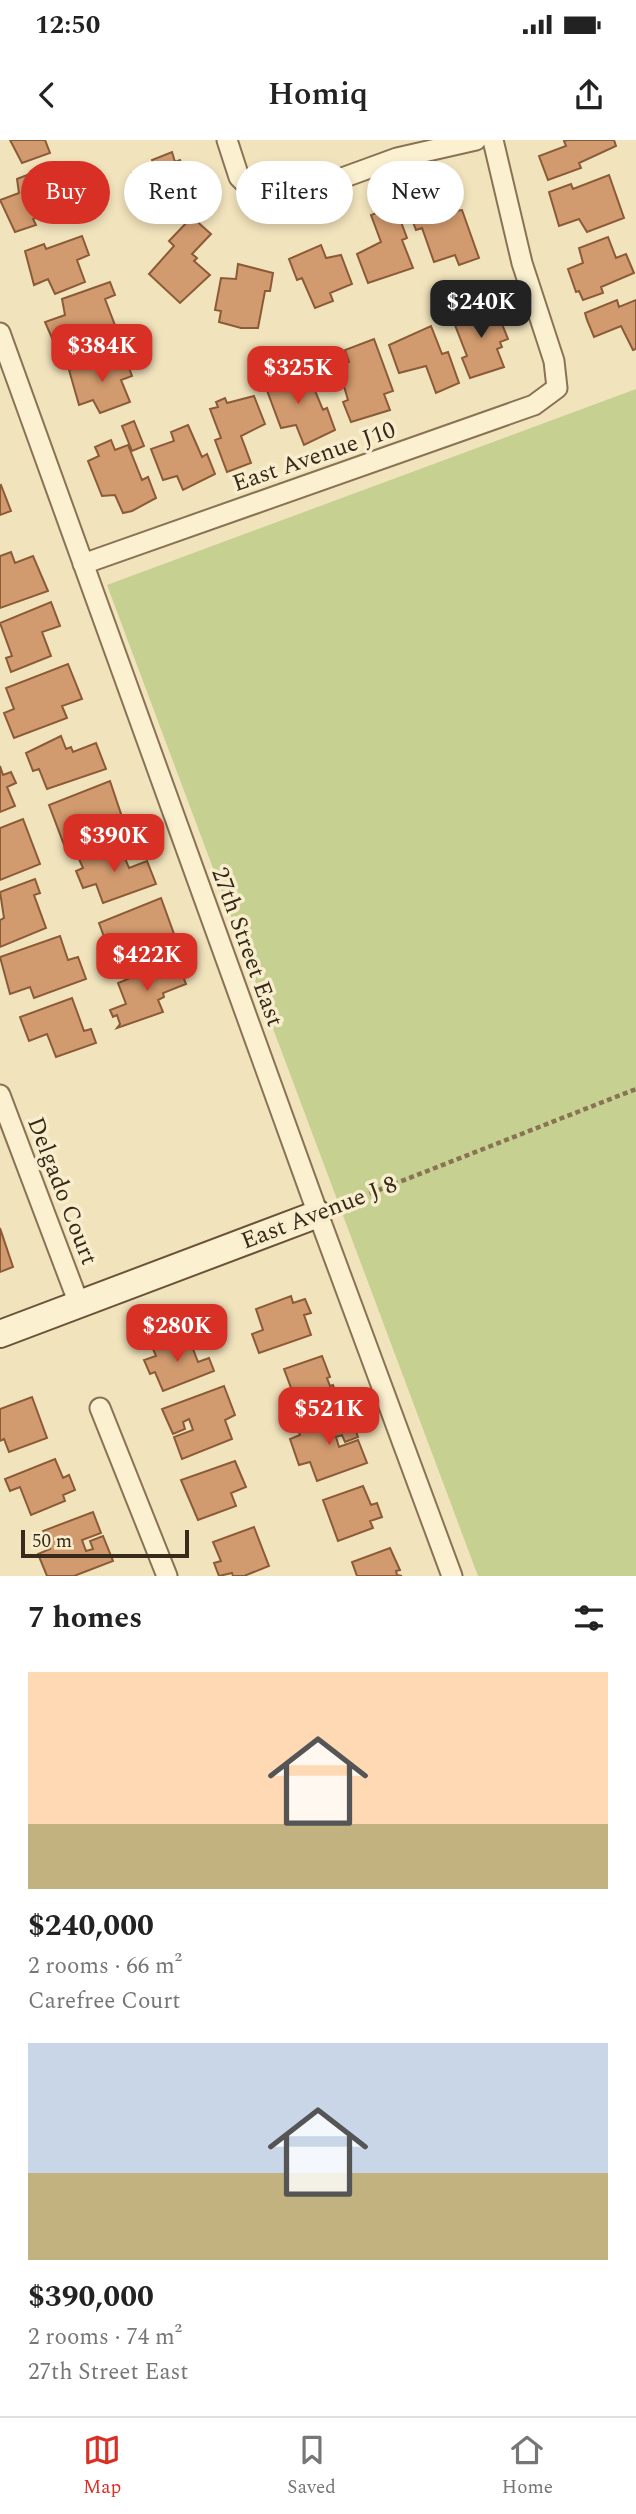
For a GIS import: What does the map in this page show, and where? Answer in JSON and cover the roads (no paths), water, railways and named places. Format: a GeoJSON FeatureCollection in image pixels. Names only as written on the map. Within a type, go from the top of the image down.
{"type":"FeatureCollection","features":[{"type":"Feature","properties":{"kind":"street"},"geometry":{"type":"LineString","coordinates":[[227,140],[239,177],[261,199],[290,197],[397,158],[475,140]]}},
{"type":"Feature","properties":{"kind":"street","name":"East Avenue J10"},"geometry":{"type":"LineString","coordinates":[[83,564],[534,405],[557,388],[554,361],[522,263],[494,140]]}},
{"type":"Feature","properties":{"kind":"street","name":"27th Street East"},"geometry":{"type":"LineString","coordinates":[[0,333],[318,1214],[452,1576]]}},
{"type":"Feature","properties":{"kind":"street","name":"Delgado Court"},"geometry":{"type":"LineString","coordinates":[[0,1095],[6,1132],[79,1304]]}},
{"type":"Feature","properties":{"kind":"street","name":"East Avenue J 8"},"geometry":{"type":"LineString","coordinates":[[0,1334],[318,1214]]}},
{"type":"Feature","properties":{"kind":"street"},"geometry":{"type":"LineString","coordinates":[[100,1408],[167,1576]]}}]}
